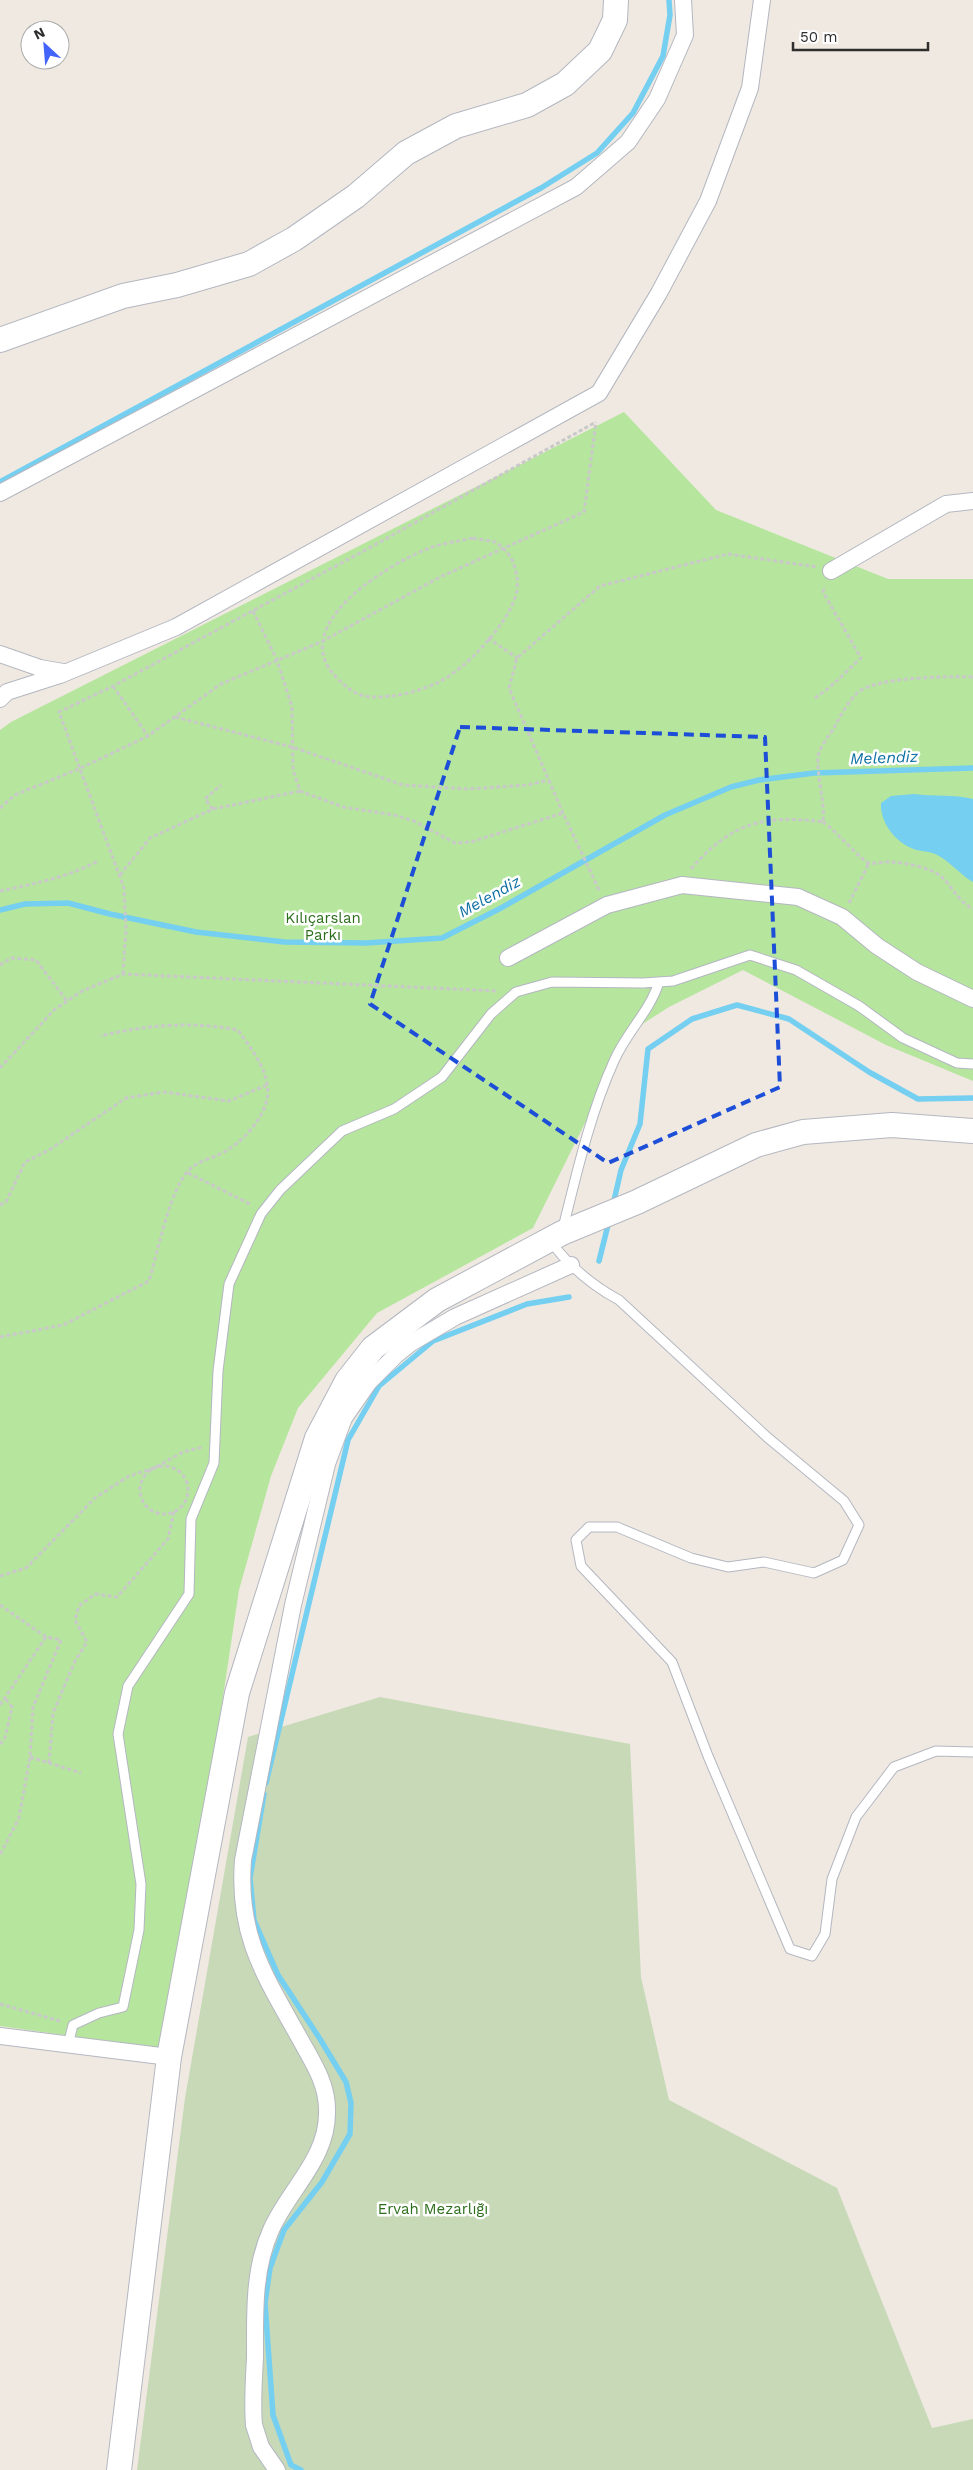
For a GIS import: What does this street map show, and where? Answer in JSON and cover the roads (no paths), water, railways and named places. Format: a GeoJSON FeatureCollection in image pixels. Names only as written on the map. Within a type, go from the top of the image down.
{"type":"FeatureCollection","features":[{"type":"Feature","properties":{"kind":"main road"},"geometry":{"type":"LineString","coordinates":[[0,340],[123,296],[177,285],[249,264],[294,239],[356,196],[406,153],[456,126],[527,105],[565,84],[600,51],[615,20],[616,0]]}},
{"type":"Feature","properties":{"kind":"main road"},"geometry":{"type":"LineString","coordinates":[[119,2470],[169,2057],[238,1693],[317,1438],[347,1381],[374,1348],[436,1300],[583,1223],[637,1202],[756,1146],[803,1132],[892,1125],[973,1130]]}},
{"type":"Feature","properties":{"kind":"street"},"geometry":{"type":"LineString","coordinates":[[0,494],[576,187],[628,142],[657,99],[685,35],[683,0]]}},
{"type":"Feature","properties":{"kind":"street"},"geometry":{"type":"LineString","coordinates":[[0,699],[7,692],[66,672],[176,627],[599,394],[659,293],[708,202],[750,88],[762,0]]}},
{"type":"Feature","properties":{"kind":"street"},"geometry":{"type":"LineString","coordinates":[[831,571],[946,504],[973,501]]}},
{"type":"Feature","properties":{"kind":"street"},"geometry":{"type":"LineString","coordinates":[[0,654],[40,668],[66,672]]}},
{"type":"Feature","properties":{"kind":"street"},"geometry":{"type":"LineString","coordinates":[[508,958],[607,905],[682,885],[798,896],[842,917],[877,946],[917,972],[973,999]]}},
{"type":"Feature","properties":{"kind":"street"},"geometry":{"type":"LineString","coordinates":[[277,2470],[261,2447],[254,2425],[256,2281],[271,2230],[323,2144],[327,2125],[327,2106],[320,2078],[255,1956],[244,1920],[241,1881],[243,1860],[293,1605],[327,1464],[344,1418],[357,1398],[396,1355],[455,1317],[571,1265]]}},
{"type":"Feature","properties":{"kind":"street"},"geometry":{"type":"LineString","coordinates":[[0,2036],[169,2057]]}},
{"type":"Feature","properties":{"kind":"lane"},"geometry":{"type":"LineString","coordinates":[[68,2045],[73,2025],[99,2013],[123,2007],[139,1930],[141,1884],[118,1734],[128,1686],[189,1594],[191,1520],[214,1463],[218,1371],[229,1284],[264,1211],[304,1165],[342,1131],[394,1109],[442,1077],[491,1014],[516,992],[552,982],[673,981],[750,955],[796,970],[859,1006],[902,1038],[957,1063],[973,1064]]}},
{"type":"Feature","properties":{"kind":"lane"},"geometry":{"type":"LineString","coordinates":[[659,982],[652,1000],[626,1037],[606,1080],[556,1237],[571,1265],[594,1286],[619,1300],[767,1437],[844,1501],[859,1524],[843,1560],[814,1573],[764,1562],[728,1567],[691,1558],[617,1527],[589,1527],[576,1540],[581,1566],[672,1662],[708,1756],[790,1949],[812,1956],[825,1934],[832,1879],[856,1817],[894,1767],[936,1751],[973,1752]]}},
{"type":"Feature","properties":{"kind":"water"},"geometry":{"type":"Polygon","coordinates":[[[914,794],[973,799],[973,882],[939,856],[912,849],[903,844],[889,829],[881,810],[881,803],[891,796],[914,794]]]}},
{"type":"Feature","properties":{"kind":"waterway"},"geometry":{"type":"LineString","coordinates":[[0,482],[541,188],[597,153],[633,113],[663,56],[670,15],[669,0]]}},
{"type":"Feature","properties":{"kind":"waterway","name":"Melendiz"},"geometry":{"type":"LineString","coordinates":[[0,910],[25,904],[68,903],[196,932],[284,942],[366,943],[442,938],[501,908],[665,815],[731,787],[759,780],[814,773],[973,768]]}},
{"type":"Feature","properties":{"kind":"waterway"},"geometry":{"type":"LineString","coordinates":[[613,1205],[621,1170],[640,1124],[648,1049],[692,1019],[737,1005],[789,1019],[869,1072],[918,1099],[973,1098]]}},
{"type":"Feature","properties":{"kind":"waterway"},"geometry":{"type":"LineString","coordinates":[[599,1261],[609,1221]]}},
{"type":"Feature","properties":{"kind":"waterway"},"geometry":{"type":"LineString","coordinates":[[266,1783],[348,1440],[379,1386],[433,1341],[527,1304],[569,1297]]}},
{"type":"Feature","properties":{"kind":"waterway"},"geometry":{"type":"LineString","coordinates":[[264,1794],[250,1878],[254,1920],[278,1975],[346,2082],[351,2103],[350,2134],[322,2182],[284,2230],[270,2268],[265,2303],[273,2415],[291,2465],[301,2470]]}},
{"type":"Feature","properties":{"kind":"park label","name":"Kılıçarslan Parkı"},"geometry":{"type":"Point","coordinates":[323,926]}},
{"type":"Feature","properties":{"kind":"park label","name":"Ervah Mezarlığı"},"geometry":{"type":"Point","coordinates":[433,2209]}}]}
